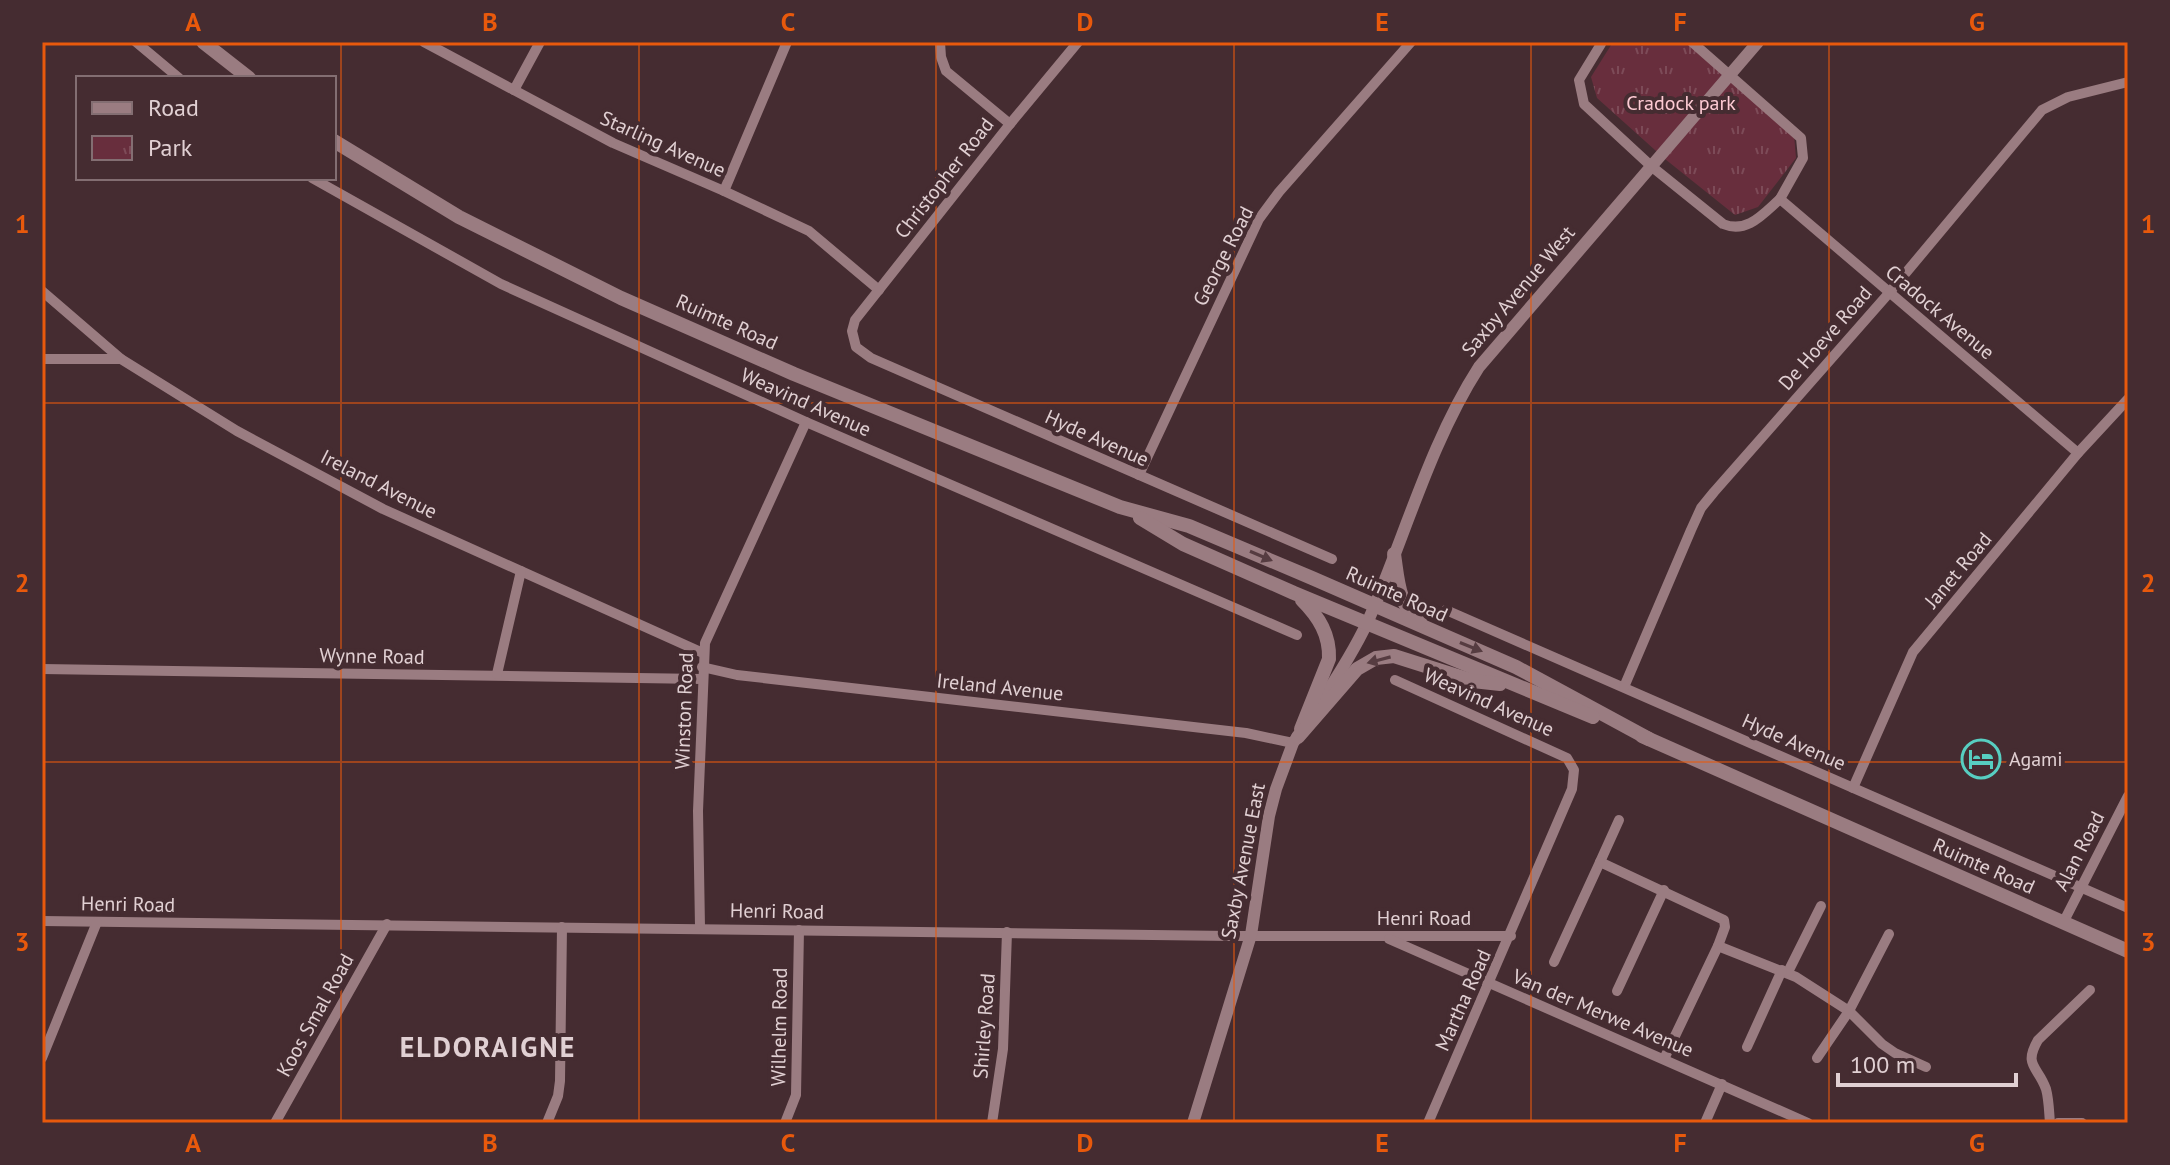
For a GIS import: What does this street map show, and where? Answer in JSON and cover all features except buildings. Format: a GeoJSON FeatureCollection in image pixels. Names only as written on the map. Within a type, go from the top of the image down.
{"type":"FeatureCollection","features":[{"type":"Feature","properties":{"kind":"main road"},"geometry":{"type":"LineString","coordinates":[[203,42],[246,76]]}},
{"type":"Feature","properties":{"kind":"main road","name":"Ruimte Road"},"geometry":{"type":"LineString","coordinates":[[336,142],[459,217],[621,298],[794,374],[1120,507],[1189,526],[1374,605],[1516,667],[1649,739]]}},
{"type":"Feature","properties":{"kind":"main road","name":"Ruimte Road"},"geometry":{"type":"LineString","coordinates":[[1120,507],[1183,544],[1294,593],[1508,684],[1649,739],[2128,951]]}},
{"type":"Feature","properties":{"kind":"main road"},"geometry":{"type":"LineString","coordinates":[[1394,554],[1402,599],[1416,619],[1438,634]]}},
{"type":"Feature","properties":{"kind":"main road"},"geometry":{"type":"LineString","coordinates":[[1294,593],[1313,611],[1327,635],[1329,647],[1327,669],[1296,740]]}},
{"type":"Feature","properties":{"kind":"main road"},"geometry":{"type":"LineString","coordinates":[[1296,740],[1357,669],[1381,657],[1404,659],[1473,681],[1508,684]]}},
{"type":"Feature","properties":{"kind":"street"},"geometry":{"type":"LineString","coordinates":[[136,42],[177,76]]}},
{"type":"Feature","properties":{"kind":"street","name":"Starling Avenue"},"geometry":{"type":"LineString","coordinates":[[424,42],[613,143],[809,231],[879,290]]}},
{"type":"Feature","properties":{"kind":"street"},"geometry":{"type":"LineString","coordinates":[[514,90],[540,42]]}},
{"type":"Feature","properties":{"kind":"street"},"geometry":{"type":"LineString","coordinates":[[724,191],[787,42]]}},
{"type":"Feature","properties":{"kind":"street"},"geometry":{"type":"LineString","coordinates":[[940,42],[942,64],[946,71],[1010,124]]}},
{"type":"Feature","properties":{"kind":"street","name":"Christopher Road"},"geometry":{"type":"LineString","coordinates":[[854,342],[852,331],[855,320],[1078,42]]}},
{"type":"Feature","properties":{"kind":"street","name":"George Road"},"geometry":{"type":"LineString","coordinates":[[1139,475],[1259,219],[1279,192],[1411,42]]}},
{"type":"Feature","properties":{"kind":"street"},"geometry":{"type":"LineString","coordinates":[[1601,43],[1579,80],[1581,97],[1590,110],[1651,166],[1732,228],[1753,222],[1780,199],[1803,158],[1801,138],[1692,42]]}},
{"type":"Feature","properties":{"kind":"street","name":"Saxby Avenue West"},"geometry":{"type":"LineString","coordinates":[[1367,623],[1456,410],[1479,367],[1758,42]]}},
{"type":"Feature","properties":{"kind":"street","name":"De Hoeve Road"},"geometry":{"type":"LineString","coordinates":[[1624,687],[1701,508],[1889,293],[2042,110],[2068,97],[2128,82]]}},
{"type":"Feature","properties":{"kind":"street","name":"Weavind Avenue"},"geometry":{"type":"LineString","coordinates":[[316,180],[501,284],[806,422],[1297,635]]}},
{"type":"Feature","properties":{"kind":"street","name":"Cradock Avenue"},"geometry":{"type":"LineString","coordinates":[[1780,199],[2078,453]]}},
{"type":"Feature","properties":{"kind":"street","name":"Ireland Avenue"},"geometry":{"type":"LineString","coordinates":[[42,291],[121,359],[237,431],[383,509],[703,653]]}},
{"type":"Feature","properties":{"kind":"street","name":"Hyde Avenue"},"geometry":{"type":"LineString","coordinates":[[854,342],[871,358],[1332,559]]}},
{"type":"Feature","properties":{"kind":"street"},"geometry":{"type":"LineString","coordinates":[[42,359],[121,359]]}},
{"type":"Feature","properties":{"kind":"street","name":"Janet Road"},"geometry":{"type":"LineString","coordinates":[[1853,788],[1913,652],[2078,453],[2128,399]]}},
{"type":"Feature","properties":{"kind":"street","name":"Winston Road"},"geometry":{"type":"LineString","coordinates":[[700,927],[698,811],[703,653],[711,627],[806,422]]}},
{"type":"Feature","properties":{"kind":"street"},"geometry":{"type":"LineString","coordinates":[[497,674],[521,571]]}},
{"type":"Feature","properties":{"kind":"street","name":"Hyde Avenue"},"geometry":{"type":"LineString","coordinates":[[1446,610],[2128,908]]}},
{"type":"Feature","properties":{"kind":"street","name":"Saxby Avenue East"},"geometry":{"type":"LineString","coordinates":[[1193,1123],[1251,935],[1276,789],[1296,740],[1344,667],[1367,623]]}},
{"type":"Feature","properties":{"kind":"street","name":"Ireland Avenue"},"geometry":{"type":"LineString","coordinates":[[702,667],[737,675],[1296,740]]}},
{"type":"Feature","properties":{"kind":"street","name":"Wynne Road"},"geometry":{"type":"LineString","coordinates":[[42,669],[702,679]]}},
{"type":"Feature","properties":{"kind":"street","name":"Weavind Avenue"},"geometry":{"type":"LineString","coordinates":[[1395,680],[1567,758]]}},
{"type":"Feature","properties":{"kind":"street","name":"Martha Road"},"geometry":{"type":"LineString","coordinates":[[1428,1123],[1572,789],[1574,770],[1567,758]]}},
{"type":"Feature","properties":{"kind":"street","name":"Alan Road"},"geometry":{"type":"LineString","coordinates":[[2063,923],[2128,796]]}},
{"type":"Feature","properties":{"kind":"street"},"geometry":{"type":"LineString","coordinates":[[1554,962],[1619,820]]}},
{"type":"Feature","properties":{"kind":"street"},"geometry":{"type":"LineString","coordinates":[[1600,862],[1724,920],[1725,927],[1718,946],[1664,1059]]}},
{"type":"Feature","properties":{"kind":"street"},"geometry":{"type":"LineString","coordinates":[[1617,991],[1664,890]]}},
{"type":"Feature","properties":{"kind":"street"},"geometry":{"type":"LineString","coordinates":[[1747,1047],[1821,906]]}},
{"type":"Feature","properties":{"kind":"street","name":"Henri Road"},"geometry":{"type":"LineString","coordinates":[[42,921],[1511,936]]}},
{"type":"Feature","properties":{"kind":"street"},"geometry":{"type":"LineString","coordinates":[[42,1058],[97,922]]}},
{"type":"Feature","properties":{"kind":"street","name":"Koos Smal Road"},"geometry":{"type":"LineString","coordinates":[[275,1123],[387,924]]}},
{"type":"Feature","properties":{"kind":"street"},"geometry":{"type":"LineString","coordinates":[[547,1123],[558,1096],[560,1081],[562,927]]}},
{"type":"Feature","properties":{"kind":"street","name":"Wilhelm Road"},"geometry":{"type":"LineString","coordinates":[[785,1123],[796,1095],[799,930]]}},
{"type":"Feature","properties":{"kind":"street","name":"Shirley Road"},"geometry":{"type":"LineString","coordinates":[[992,1123],[1003,1049],[1007,932]]}},
{"type":"Feature","properties":{"kind":"street"},"geometry":{"type":"LineString","coordinates":[[1817,1058],[1849,1011],[1889,934]]}},
{"type":"Feature","properties":{"kind":"street","name":"Van der Merwe Avenue"},"geometry":{"type":"LineString","coordinates":[[1384,936],[1808,1123]]}},
{"type":"Feature","properties":{"kind":"street"},"geometry":{"type":"LineString","coordinates":[[1718,946],[1785,971],[1849,1011],[1895,1053],[1926,1067]]}},
{"type":"Feature","properties":{"kind":"street"},"geometry":{"type":"LineString","coordinates":[[2050,1123],[2045,1087],[2030,1062],[2032,1050],[2038,1040],[2090,990]]}},
{"type":"Feature","properties":{"kind":"street"},"geometry":{"type":"LineString","coordinates":[[1705,1123],[1722,1084]]}},
{"type":"Feature","properties":{"kind":"street"},"geometry":{"type":"LineString","coordinates":[[2058,1123],[2082,1123]]}},
{"type":"Feature","properties":{"kind":"green space","name":"Cradock park"},"geometry":{"type":"Polygon","coordinates":[[[1613,42],[1689,42],[1794,135],[1796,158],[1758,207],[1735,215],[1665,159],[1597,98],[1591,77],[1613,42]]]}},
{"type":"Feature","properties":{"kind":"place","name":"Agami"},"geometry":{"type":"Point","coordinates":[1981,759]}},
{"type":"Feature","properties":{"kind":"district","name":"ELDORAIGNE"},"geometry":{"type":"Point","coordinates":[488,1046]}}]}
